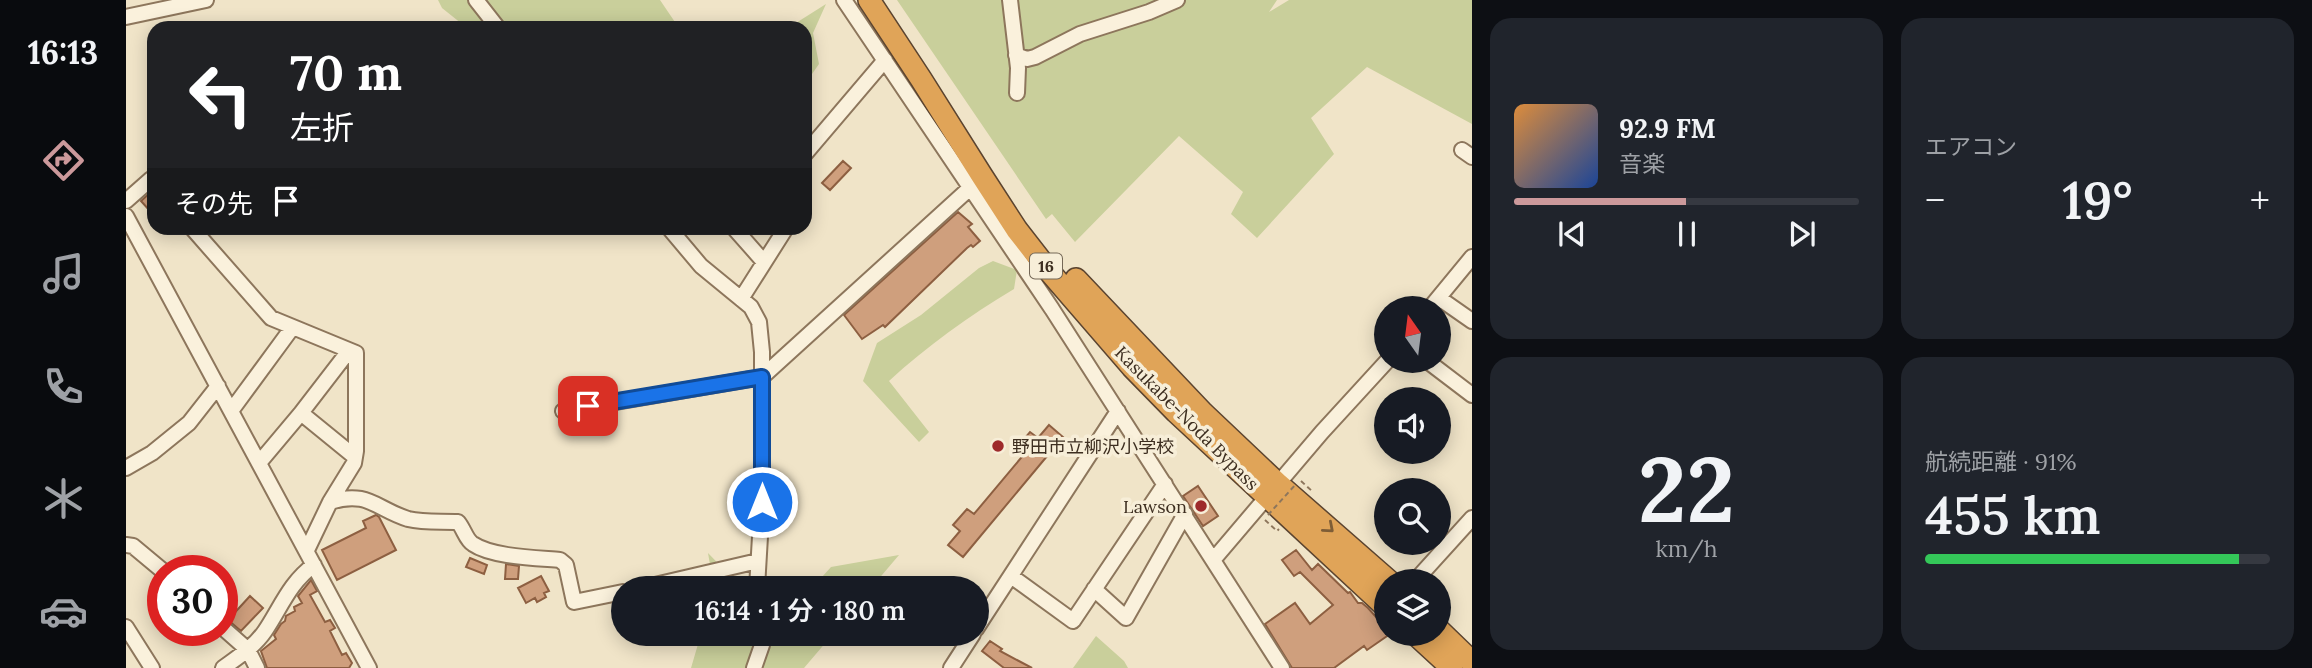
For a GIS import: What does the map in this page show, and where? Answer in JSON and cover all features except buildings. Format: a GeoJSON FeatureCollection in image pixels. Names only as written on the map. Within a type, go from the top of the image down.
{"type":"FeatureCollection","features":[{"type":"Feature","properties":{"kind":"highway","name":"Kasukabe-Noda Bypass"},"geometry":{"type":"LineString","coordinates":[[869,0],[1017,230],[1132,367],[1176,412],[1374,569]]}},
{"type":"Feature","properties":{"kind":"highway","name":"Kasukabe-Noda Bypass"},"geometry":{"type":"LineString","coordinates":[[886,0],[1015,202],[1059,260],[1277,495],[1374,595]]}},
{"type":"Feature","properties":{"kind":"highway"},"geometry":{"type":"LineString","coordinates":[[1451,642],[1472,662]]}},
{"type":"Feature","properties":{"kind":"highway"},"geometry":{"type":"LineString","coordinates":[[1428,646],[1452,668]]}},
{"type":"Feature","properties":{"kind":"street"},"geometry":{"type":"LineString","coordinates":[[126,17],[139,12],[206,0]]}},
{"type":"Feature","properties":{"kind":"street"},"geometry":{"type":"LineString","coordinates":[[475,0],[492,21]]}},
{"type":"Feature","properties":{"kind":"street"},"geometry":{"type":"LineString","coordinates":[[844,0],[1118,411],[1282,668]]}},
{"type":"Feature","properties":{"kind":"street"},"geometry":{"type":"LineString","coordinates":[[1016,55],[1027,59],[1035,57],[1080,34],[1177,0]]}},
{"type":"Feature","properties":{"kind":"street"},"geometry":{"type":"LineString","coordinates":[[1012,1],[1017,93]]}},
{"type":"Feature","properties":{"kind":"street"},"geometry":{"type":"LineString","coordinates":[[812,146],[885,61]]}},
{"type":"Feature","properties":{"kind":"street"},"geometry":{"type":"LineString","coordinates":[[126,201],[147,183]]}},
{"type":"Feature","properties":{"kind":"street"},"geometry":{"type":"LineString","coordinates":[[563,411],[762,377],[970,188]]}},
{"type":"Feature","properties":{"kind":"street"},"geometry":{"type":"LineString","coordinates":[[126,216],[369,668]]}},
{"type":"Feature","properties":{"kind":"street"},"geometry":{"type":"LineString","coordinates":[[198,235],[271,318],[348,352],[356,353],[354,463],[330,502],[307,550]]}},
{"type":"Feature","properties":{"kind":"street"},"geometry":{"type":"LineString","coordinates":[[675,235],[701,266],[751,307],[759,322],[762,377],[761,533],[757,576]]}},
{"type":"Feature","properties":{"kind":"street"},"geometry":{"type":"LineString","coordinates":[[740,235],[764,262]]}},
{"type":"Feature","properties":{"kind":"street"},"geometry":{"type":"LineString","coordinates":[[741,299],[781,235]]}},
{"type":"Feature","properties":{"kind":"street"},"geometry":{"type":"LineString","coordinates":[[1440,296],[1472,257]]}},
{"type":"Feature","properties":{"kind":"street"},"geometry":{"type":"LineString","coordinates":[[1451,311],[1472,321]]}},
{"type":"Feature","properties":{"kind":"street"},"geometry":{"type":"LineString","coordinates":[[231,411],[292,328]]}},
{"type":"Feature","properties":{"kind":"street"},"geometry":{"type":"LineString","coordinates":[[260,463],[348,352]]}},
{"type":"Feature","properties":{"kind":"street"},"geometry":{"type":"LineString","coordinates":[[1213,559],[1277,495],[1350,401],[1378,373]]}},
{"type":"Feature","properties":{"kind":"street"},"geometry":{"type":"LineString","coordinates":[[1444,373],[1472,394]]}},
{"type":"Feature","properties":{"kind":"street"},"geometry":{"type":"LineString","coordinates":[[126,468],[152,453],[189,423],[218,386]]}},
{"type":"Feature","properties":{"kind":"street"},"geometry":{"type":"LineString","coordinates":[[989,609],[1118,411]]}},
{"type":"Feature","properties":{"kind":"street"},"geometry":{"type":"LineString","coordinates":[[301,413],[355,457]]}},
{"type":"Feature","properties":{"kind":"street"},"geometry":{"type":"LineString","coordinates":[[1011,576],[1073,621],[1165,484]]}},
{"type":"Feature","properties":{"kind":"street"},"geometry":{"type":"LineString","coordinates":[[330,502],[346,497],[359,498],[407,518],[428,523],[458,522],[469,541],[481,548],[511,556],[560,561],[566,565],[574,602],[611,594]]}},
{"type":"Feature","properties":{"kind":"street"},"geometry":{"type":"LineString","coordinates":[[1094,589],[1126,618],[1185,514]]}},
{"type":"Feature","properties":{"kind":"street"},"geometry":{"type":"LineString","coordinates":[[1426,569],[1472,518]]}},
{"type":"Feature","properties":{"kind":"street"},"geometry":{"type":"LineString","coordinates":[[126,545],[133,546],[147,558]]}},
{"type":"Feature","properties":{"kind":"street"},"geometry":{"type":"LineString","coordinates":[[694,576],[758,561]]}},
{"type":"Feature","properties":{"kind":"street"},"geometry":{"type":"LineString","coordinates":[[223,668],[248,650],[264,634],[299,576],[314,565]]}},
{"type":"Feature","properties":{"kind":"street"},"geometry":{"type":"LineString","coordinates":[[126,627],[152,668]]}},
{"type":"Feature","properties":{"kind":"street"},"geometry":{"type":"LineString","coordinates":[[238,641],[248,650],[257,668]]}},
{"type":"Feature","properties":{"kind":"street"},"geometry":{"type":"LineString","coordinates":[[754,668],[762,646]]}},
{"type":"Feature","properties":{"kind":"street"},"geometry":{"type":"LineString","coordinates":[[950,668],[965,646]]}},
{"type":"Feature","properties":{"kind":"green space"},"geometry":{"type":"Polygon","coordinates":[[[438,0],[660,0],[674,21],[458,21],[442,8],[438,0]]]}},
{"type":"Feature","properties":{"kind":"green space"},"geometry":{"type":"Polygon","coordinates":[[[897,0],[1277,0],[1269,12],[1289,0],[1472,0],[1472,124],[1367,67],[1311,118],[1334,154],[1257,238],[1231,214],[1243,192],[1179,136],[1075,242],[1052,214],[1046,219],[897,0]]]}},
{"type":"Feature","properties":{"kind":"green space"},"geometry":{"type":"Polygon","coordinates":[[[826,4],[813,33],[819,64],[812,74],[812,21],[799,21],[826,4]]]}},
{"type":"Feature","properties":{"kind":"green space"},"geometry":{"type":"Polygon","coordinates":[[[993,261],[1017,270],[1014,289],[949,332],[889,381],[929,432],[919,442],[863,381],[877,343],[921,315],[979,268],[993,261]]]}},
{"type":"Feature","properties":{"kind":"green space"},"geometry":{"type":"Polygon","coordinates":[[[708,553],[730,576],[712,576],[708,553]]]}},
{"type":"Feature","properties":{"kind":"green space"},"geometry":{"type":"Polygon","coordinates":[[[899,555],[881,576],[823,576],[831,567],[899,555]]]}},
{"type":"Feature","properties":{"kind":"green space"},"geometry":{"type":"Polygon","coordinates":[[[1096,636],[1124,661],[1128,668],[1073,668],[1096,636]]]}},
{"type":"Feature","properties":{"kind":"green space"},"geometry":{"type":"Polygon","coordinates":[[[697,646],[823,646],[804,668],[691,668],[697,646]]]}},
{"type":"Feature","properties":{"kind":"place","name":"野田市立柳沢小学校"},"geometry":{"type":"Point","coordinates":[998,446]}},
{"type":"Feature","properties":{"kind":"place","name":"Lawson"},"geometry":{"type":"Point","coordinates":[1201,506]}},
{"type":"Feature","properties":{"kind":"route"},"geometry":{"type":"LineString","coordinates":[[588,406],[762,377],[762,502]]}}]}
